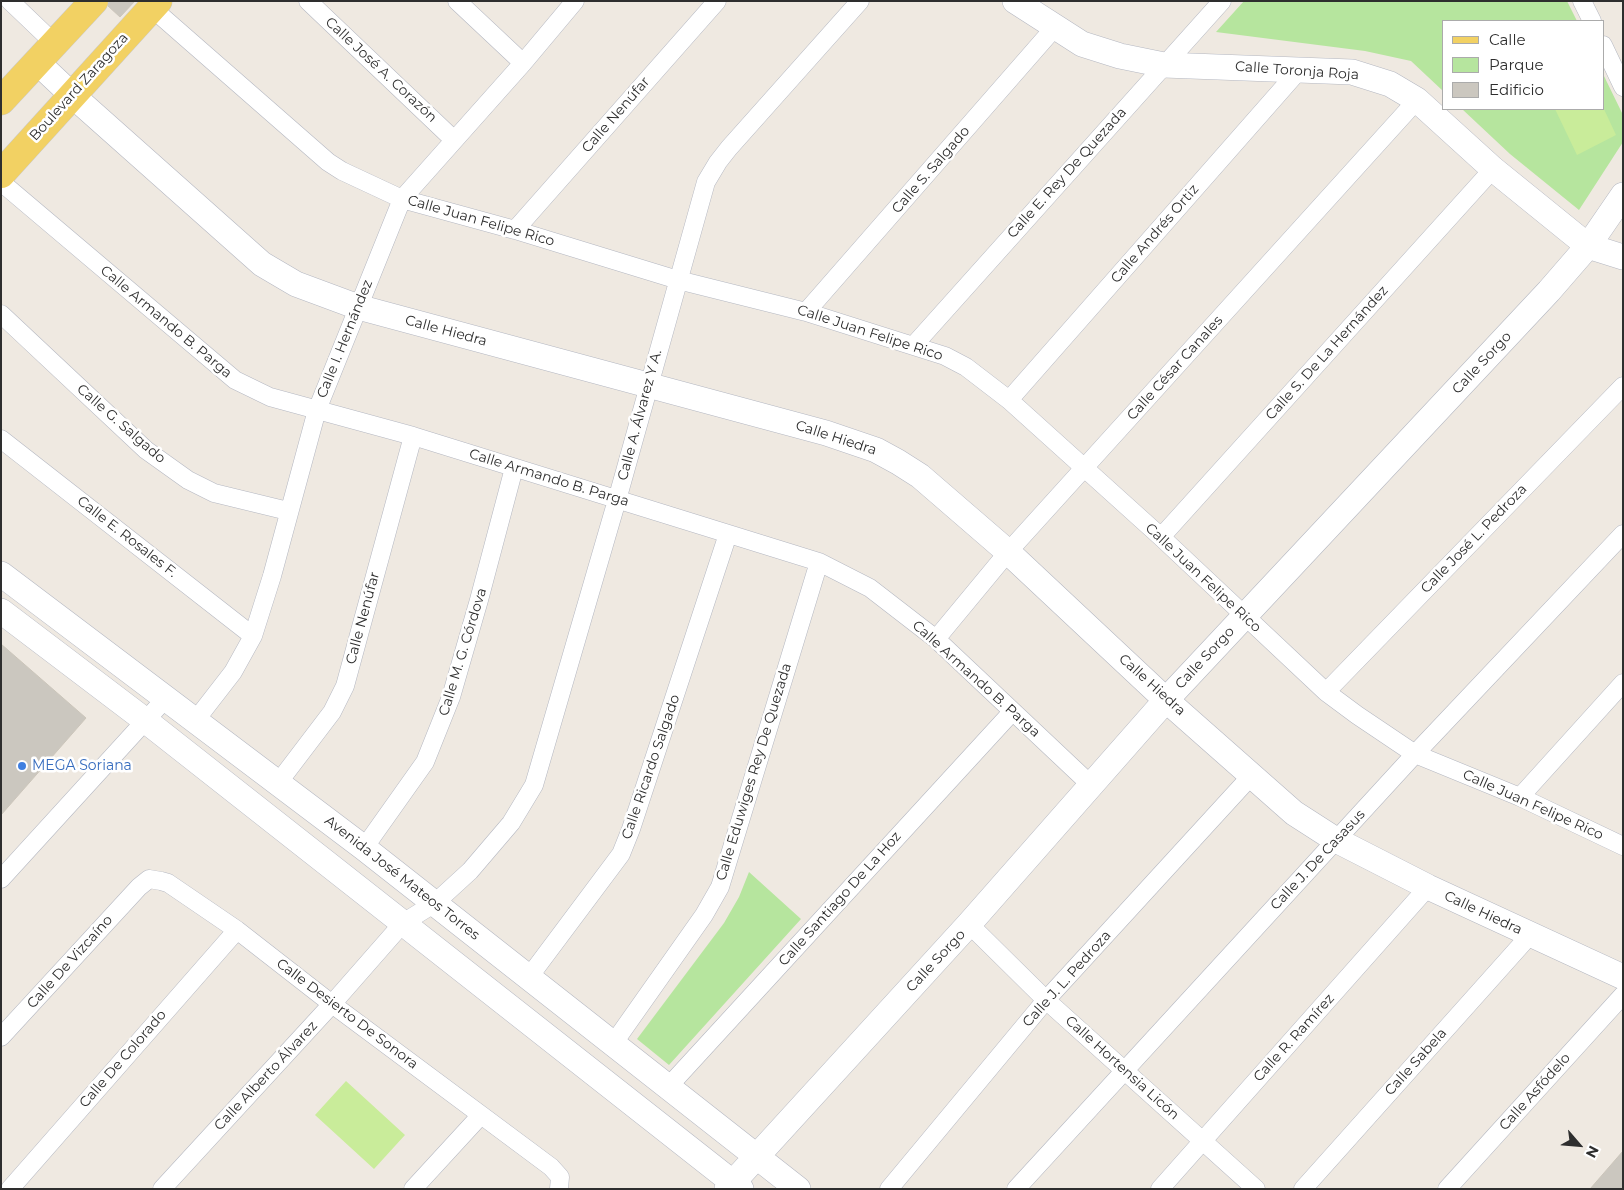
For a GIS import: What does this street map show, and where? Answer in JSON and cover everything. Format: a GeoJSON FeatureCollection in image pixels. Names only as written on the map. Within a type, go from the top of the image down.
{"type":"FeatureCollection","features":[{"type":"Feature","properties":{"kind":"main road"},"geometry":{"type":"LineString","coordinates":[[1,101],[94,1]]}},
{"type":"Feature","properties":{"kind":"main road","name":"Boulevard Zaragoza"},"geometry":{"type":"LineString","coordinates":[[1,174],[155,4]]}},
{"type":"Feature","properties":{"kind":"street"},"geometry":{"type":"LineString","coordinates":[[10,1],[46,53]]}},
{"type":"Feature","properties":{"kind":"street","name":"Calle José A. Corazón"},"geometry":{"type":"LineString","coordinates":[[308,1],[454,140]]}},
{"type":"Feature","properties":{"kind":"street"},"geometry":{"type":"LineString","coordinates":[[457,1],[523,63]]}},
{"type":"Feature","properties":{"kind":"street","name":"Calle I. Hernández"},"geometry":{"type":"LineString","coordinates":[[195,721],[233,672],[253,636],[272,576],[317,410],[402,199],[523,63],[575,1]]}},
{"type":"Feature","properties":{"kind":"street","name":"Calle Nenúfar"},"geometry":{"type":"LineString","coordinates":[[515,230],[717,1]]}},
{"type":"Feature","properties":{"kind":"street","name":"Calle A. Álvarez Y A."},"geometry":{"type":"LineString","coordinates":[[435,903],[470,872],[511,823],[534,785],[617,500],[706,182],[729,148],[860,1]]}},
{"type":"Feature","properties":{"kind":"street","name":"Calle Toronja Roja"},"geometry":{"type":"LineString","coordinates":[[1015,1],[1082,44],[1120,56],[1164,64],[1352,72],[1390,84],[1417,100],[1493,169],[1588,246],[1623,257]]}},
{"type":"Feature","properties":{"kind":"street","name":"Calle E. Rey De Quezada"},"geometry":{"type":"LineString","coordinates":[[914,345],[1222,1]]}},
{"type":"Feature","properties":{"kind":"street"},"geometry":{"type":"LineString","coordinates":[[1582,1],[1592,20]]}},
{"type":"Feature","properties":{"kind":"street","name":"Calle Juan Felipe Rico"},"geometry":{"type":"LineString","coordinates":[[155,4],[328,162],[342,171],[402,199],[515,230],[678,280],[806,312],[914,345],[945,356],[966,367],[1009,400],[1326,692],[1415,754],[1520,797],[1622,844]]}},
{"type":"Feature","properties":{"kind":"street","name":"Calle S. Salgado"},"geometry":{"type":"LineString","coordinates":[[806,312],[1055,28]]}},
{"type":"Feature","properties":{"kind":"street"},"geometry":{"type":"LineString","coordinates":[[1604,47],[1623,87]]}},
{"type":"Feature","properties":{"kind":"street","name":"Calle Hiedra"},"geometry":{"type":"LineString","coordinates":[[46,53],[72,95],[262,264],[296,284],[358,307],[826,433],[876,450],[898,462],[920,476],[1008,552],[1166,700],[1294,813],[1336,840],[1428,888],[1623,977]]}},
{"type":"Feature","properties":{"kind":"street","name":"Calle Andrés Ortiz"},"geometry":{"type":"LineString","coordinates":[[1009,400],[1300,69]]}},
{"type":"Feature","properties":{"kind":"street","name":"Calle César Canales"},"geometry":{"type":"LineString","coordinates":[[936,639],[1008,552],[1417,100]]}},
{"type":"Feature","properties":{"kind":"street","name":"Calle S. De La Hernández"},"geometry":{"type":"LineString","coordinates":[[1161,538],[1493,169]]}},
{"type":"Feature","properties":{"kind":"street","name":"Calle Armando B. Parga"},"geometry":{"type":"LineString","coordinates":[[1,182],[235,380],[270,397],[413,436],[818,562],[870,588],[936,639],[1091,785]]}},
{"type":"Feature","properties":{"kind":"street","name":"Calle Sorgo"},"geometry":{"type":"LineString","coordinates":[[734,1187],[757,1156],[969,924],[1166,700],[1549,291],[1588,246],[1623,195]]}},
{"type":"Feature","properties":{"kind":"street","name":"Calle G. Salgado"},"geometry":{"type":"LineString","coordinates":[[1,314],[146,450],[188,480],[214,493],[288,512]]}},
{"type":"Feature","properties":{"kind":"street","name":"Calle José L. Pedroza"},"geometry":{"type":"LineString","coordinates":[[1326,692],[1623,386]]}},
{"type":"Feature","properties":{"kind":"street","name":"Calle Nenúfar"},"geometry":{"type":"LineString","coordinates":[[278,783],[332,712],[345,686],[413,436]]}},
{"type":"Feature","properties":{"kind":"street","name":"Calle E. Rosales F."},"geometry":{"type":"LineString","coordinates":[[1,439],[253,636]]}},
{"type":"Feature","properties":{"kind":"street","name":"Calle M. G. Córdova"},"geometry":{"type":"LineString","coordinates":[[364,848],[425,762],[451,697],[514,468]]}},
{"type":"Feature","properties":{"kind":"street","name":"Calle Ricardo Salgado"},"geometry":{"type":"LineString","coordinates":[[529,977],[621,854],[634,820],[728,534]]}},
{"type":"Feature","properties":{"kind":"street","name":"Calle J. De Casasus"},"geometry":{"type":"LineString","coordinates":[[1016,1189],[1415,754],[1623,534]]}},
{"type":"Feature","properties":{"kind":"street","name":"Calle Eduwiges Rey De Quezada"},"geometry":{"type":"LineString","coordinates":[[614,1044],[704,915],[720,887],[818,562]]}},
{"type":"Feature","properties":{"kind":"street","name":"Avenida José Mateos Torres"},"geometry":{"type":"LineString","coordinates":[[1,574],[364,848],[798,1189]]}},
{"type":"Feature","properties":{"kind":"street"},"geometry":{"type":"LineString","coordinates":[[1,611],[146,720],[734,1187]]}},
{"type":"Feature","properties":{"kind":"street"},"geometry":{"type":"LineString","coordinates":[[1520,797],[1623,683]]}},
{"type":"Feature","properties":{"kind":"street"},"geometry":{"type":"LineString","coordinates":[[1,879],[166,698]]}},
{"type":"Feature","properties":{"kind":"street","name":"Calle Santiago De La Hoz"},"geometry":{"type":"LineString","coordinates":[[668,1087],[1012,712]]}},
{"type":"Feature","properties":{"kind":"street","name":"Calle J. L. Pedroza"},"geometry":{"type":"LineString","coordinates":[[889,1189],[1046,1000],[1252,775]]}},
{"type":"Feature","properties":{"kind":"street","name":"Calle Desierto De Sonora"},"geometry":{"type":"LineString","coordinates":[[138,887],[149,879],[168,883],[237,930],[332,1004],[551,1167],[560,1177],[559,1189]]}},
{"type":"Feature","properties":{"kind":"street","name":"Calle De Vizcaíno"},"geometry":{"type":"LineString","coordinates":[[1,1037],[138,887]]}},
{"type":"Feature","properties":{"kind":"street","name":"Calle R. Ramírez"},"geometry":{"type":"LineString","coordinates":[[1160,1189],[1428,888]]}},
{"type":"Feature","properties":{"kind":"street","name":"Calle Alberto Álvarez"},"geometry":{"type":"LineString","coordinates":[[162,1189],[332,1004],[403,923],[435,903]]}},
{"type":"Feature","properties":{"kind":"street","name":"Calle Hortensia Licón"},"geometry":{"type":"LineString","coordinates":[[969,924],[1046,1000],[1256,1189]]}},
{"type":"Feature","properties":{"kind":"street","name":"Calle De Colorado"},"geometry":{"type":"LineString","coordinates":[[10,1189],[237,930]]}},
{"type":"Feature","properties":{"kind":"street","name":"Calle Sabela"},"geometry":{"type":"LineString","coordinates":[[1303,1189],[1530,935]]}},
{"type":"Feature","properties":{"kind":"street","name":"Calle Asfódelo"},"geometry":{"type":"LineString","coordinates":[[1447,1189],[1623,995]]}},
{"type":"Feature","properties":{"kind":"street"},"geometry":{"type":"LineString","coordinates":[[413,1189],[481,1115]]}},
{"type":"Feature","properties":{"kind":"green space"},"geometry":{"type":"Polygon","coordinates":[[[1244,1],[1567,1],[1576,20],[1442,20],[1442,90],[1411,61],[1365,51],[1216,32],[1244,1]]]}},
{"type":"Feature","properties":{"kind":"green space"},"geometry":{"type":"Polygon","coordinates":[[[1604,76],[1623,115],[1623,142],[1579,210],[1510,154],[1463,110],[1604,110],[1604,76]]]}},
{"type":"Feature","properties":{"kind":"green space"},"geometry":{"type":"Polygon","coordinates":[[[1604,109],[1616,135],[1577,155],[1555,110],[1604,109]]]}},
{"type":"Feature","properties":{"kind":"green space"},"geometry":{"type":"Polygon","coordinates":[[[749,872],[801,919],[669,1065],[637,1039],[724,923],[739,897],[749,872]]]}},
{"type":"Feature","properties":{"kind":"green space"},"geometry":{"type":"Polygon","coordinates":[[[346,1081],[405,1135],[374,1169],[315,1115],[346,1081]]]}},
{"type":"Feature","properties":{"kind":"building"},"geometry":{"type":"Polygon","coordinates":[[[109,1],[135,1],[120,17],[108,6],[109,1]]]}},
{"type":"Feature","properties":{"kind":"building","name":"MEGA Soriana"},"geometry":{"type":"Polygon","coordinates":[[[1,644],[86,718],[1,815],[1,644]]]}},
{"type":"Feature","properties":{"kind":"building"},"geometry":{"type":"Polygon","coordinates":[[[1623,1151],[1623,1189],[1590,1189],[1623,1151]]]}},
{"type":"Feature","properties":{"kind":"place","name":"MEGA Soriana"},"geometry":{"type":"Point","coordinates":[22,766]}}]}
